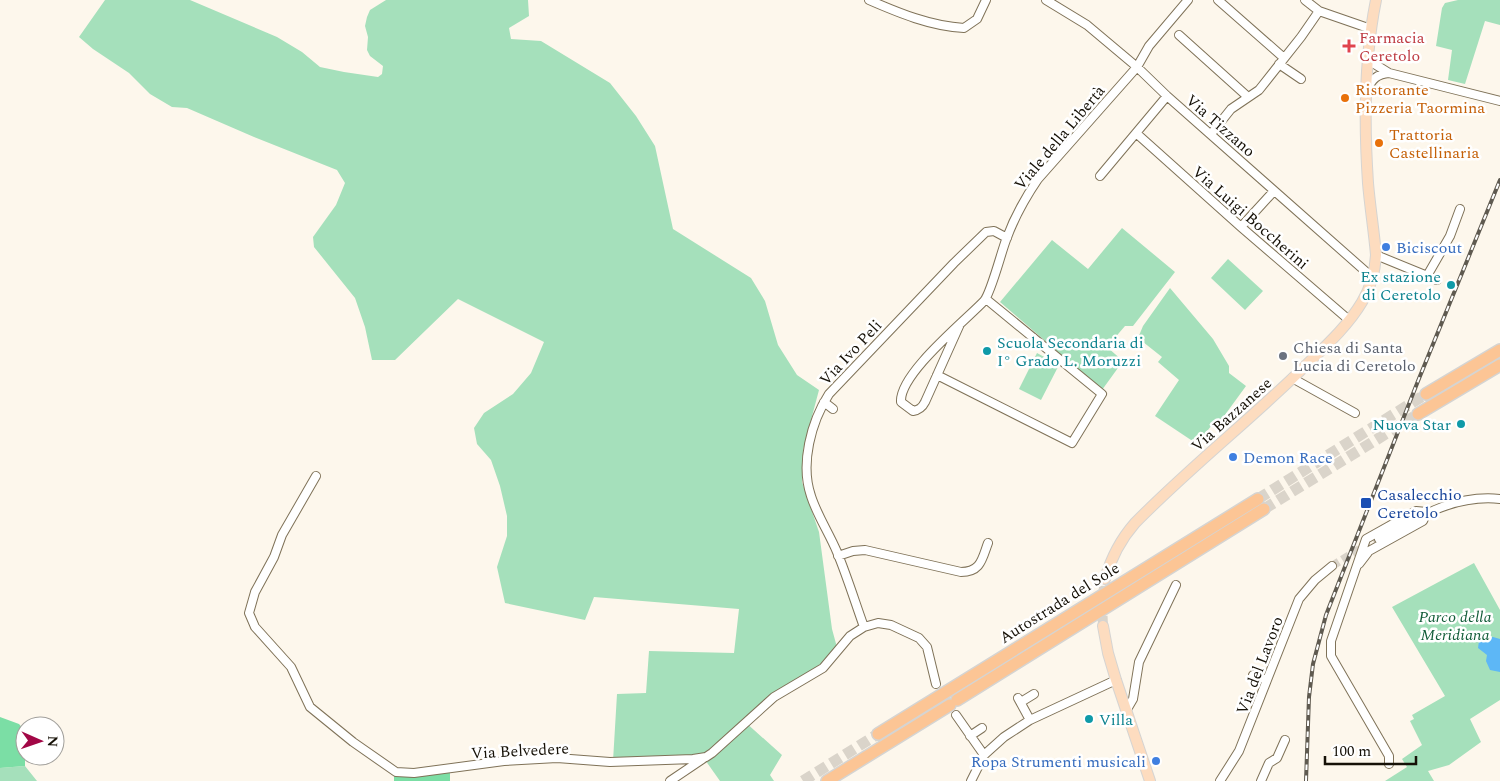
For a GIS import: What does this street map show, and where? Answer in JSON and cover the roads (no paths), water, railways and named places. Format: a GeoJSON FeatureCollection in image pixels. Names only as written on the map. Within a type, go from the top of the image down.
{"type":"FeatureCollection","features":[{"type":"Feature","properties":{"kind":"highway"},"geometry":{"type":"LineString","coordinates":[[1426,394],[1500,350]]}},
{"type":"Feature","properties":{"kind":"highway"},"geometry":{"type":"LineString","coordinates":[[1418,414],[1500,365]]}},
{"type":"Feature","properties":{"kind":"highway"},"geometry":{"type":"LineString","coordinates":[[1446,398],[1500,370]]}},
{"type":"Feature","properties":{"kind":"highway","name":"Autostrada del Sole"},"geometry":{"type":"LineString","coordinates":[[878,734],[1258,498]]}},
{"type":"Feature","properties":{"kind":"highway","name":"Autostrada del Sole"},"geometry":{"type":"LineString","coordinates":[[827,781],[1264,508]]}},
{"type":"Feature","properties":{"kind":"main road","name":"Via Bazzanese"},"geometry":{"type":"LineString","coordinates":[[1105,579],[1116,550],[1135,523],[1292,378],[1349,320],[1361,304],[1373,278],[1376,255],[1368,180],[1366,92],[1371,29],[1376,0]]}},
{"type":"Feature","properties":{"kind":"main road"},"geometry":{"type":"LineString","coordinates":[[1103,626],[1106,646],[1116,680],[1150,781]]}},
{"type":"Feature","properties":{"kind":"street"},"geometry":{"type":"LineString","coordinates":[[869,0],[932,24],[964,28],[977,19],[986,0]]}},
{"type":"Feature","properties":{"kind":"street","name":"Via Tizzano"},"geometry":{"type":"LineString","coordinates":[[1046,0],[1087,25],[1137,67],[1167,96],[1373,278]]}},
{"type":"Feature","properties":{"kind":"street"},"geometry":{"type":"LineString","coordinates":[[1054,0],[1069,13]]}},
{"type":"Feature","properties":{"kind":"street","name":"Viale della Libertà"},"geometry":{"type":"LineString","coordinates":[[937,375],[922,408],[913,410],[902,402],[902,392],[916,370],[986,299],[1007,238],[1026,197],[1038,180],[1137,67],[1149,46],[1188,0]]}},
{"type":"Feature","properties":{"kind":"street"},"geometry":{"type":"LineString","coordinates":[[1218,0],[1301,79]]}},
{"type":"Feature","properties":{"kind":"street"},"geometry":{"type":"LineString","coordinates":[[1305,0],[1319,10],[1371,29]]}},
{"type":"Feature","properties":{"kind":"street"},"geometry":{"type":"LineString","coordinates":[[1211,134],[1231,109],[1260,90],[1301,37],[1319,10]]}},
{"type":"Feature","properties":{"kind":"street"},"geometry":{"type":"LineString","coordinates":[[1179,35],[1248,97]]}},
{"type":"Feature","properties":{"kind":"street"},"geometry":{"type":"LineString","coordinates":[[1368,65],[1386,73],[1500,101]]}},
{"type":"Feature","properties":{"kind":"street"},"geometry":{"type":"LineString","coordinates":[[1366,92],[1374,78],[1386,73]]}},
{"type":"Feature","properties":{"kind":"street"},"geometry":{"type":"LineString","coordinates":[[1100,176],[1167,96]]}},
{"type":"Feature","properties":{"kind":"street","name":"Via Luigi Boccherini"},"geometry":{"type":"LineString","coordinates":[[1136,133],[1349,320]]}},
{"type":"Feature","properties":{"kind":"street"},"geometry":{"type":"LineString","coordinates":[[1241,227],[1274,190]]}},
{"type":"Feature","properties":{"kind":"street"},"geometry":{"type":"LineString","coordinates":[[1427,276],[1450,236],[1460,209]]}},
{"type":"Feature","properties":{"kind":"street","name":"Via Ivo Peli"},"geometry":{"type":"LineString","coordinates":[[864,627],[838,556],[811,497],[806,479],[811,437],[824,402],[829,394],[901,318],[986,232],[994,231],[1007,238]]}},
{"type":"Feature","properties":{"kind":"street"},"geometry":{"type":"LineString","coordinates":[[1376,255],[1437,280]]}},
{"type":"Feature","properties":{"kind":"street"},"geometry":{"type":"LineString","coordinates":[[960,324],[937,375],[1072,444],[1102,394],[986,299]]}},
{"type":"Feature","properties":{"kind":"street"},"geometry":{"type":"LineString","coordinates":[[1292,378],[1355,413]]}},
{"type":"Feature","properties":{"kind":"street"},"geometry":{"type":"LineString","coordinates":[[824,402],[832,410]]}},
{"type":"Feature","properties":{"kind":"street","name":"Via Belvedere"},"geometry":{"type":"LineString","coordinates":[[316,476],[282,535],[274,557],[253,597],[249,613],[255,627],[291,667],[310,707],[354,742],[396,772],[414,773],[504,761],[557,758],[610,762],[706,757]]}},
{"type":"Feature","properties":{"kind":"street"},"geometry":{"type":"LineString","coordinates":[[1379,539],[1427,512],[1444,505],[1460,501],[1500,499]]}},
{"type":"Feature","properties":{"kind":"street"},"geometry":{"type":"LineString","coordinates":[[1389,764],[1389,756],[1331,656],[1331,641],[1366,539],[1416,511],[1427,512]]}},
{"type":"Feature","properties":{"kind":"street"},"geometry":{"type":"LineString","coordinates":[[1359,564],[1369,552],[1423,521],[1427,512]]}},
{"type":"Feature","properties":{"kind":"street"},"geometry":{"type":"LineString","coordinates":[[838,556],[853,551],[865,550],[960,572],[969,572],[978,567],[988,543]]}},
{"type":"Feature","properties":{"kind":"street","name":"Via del Lavoro"},"geometry":{"type":"LineString","coordinates":[[1220,781],[1239,751],[1300,599],[1315,580],[1332,566]]}},
{"type":"Feature","properties":{"kind":"street"},"geometry":{"type":"LineString","coordinates":[[1126,712],[1133,699],[1139,662],[1176,585]]}},
{"type":"Feature","properties":{"kind":"street"},"geometry":{"type":"LineString","coordinates":[[670,781],[720,747],[774,697],[823,668],[850,636],[864,627],[885,624],[919,638],[927,647],[936,684]]}},
{"type":"Feature","properties":{"kind":"street"},"geometry":{"type":"LineString","coordinates":[[1253,675],[1267,680]]}},
{"type":"Feature","properties":{"kind":"street"},"geometry":{"type":"LineString","coordinates":[[971,781],[984,755],[1004,737],[1030,720],[1116,680]]}},
{"type":"Feature","properties":{"kind":"street"},"geometry":{"type":"LineString","coordinates":[[1030,720],[1020,700],[1034,694]]}},
{"type":"Feature","properties":{"kind":"street"},"geometry":{"type":"LineString","coordinates":[[956,715],[984,755]]}},
{"type":"Feature","properties":{"kind":"street"},"geometry":{"type":"LineString","coordinates":[[970,736],[982,728]]}},
{"type":"Feature","properties":{"kind":"street"},"geometry":{"type":"LineString","coordinates":[[1261,781],[1269,763],[1278,757],[1285,740]]}},
{"type":"Feature","properties":{"kind":"water"},"geometry":{"type":"Polygon","coordinates":[[[1485,637],[1500,639],[1500,672],[1490,670],[1486,661],[1487,655],[1478,648],[1479,641],[1485,637]]]}},
{"type":"Feature","properties":{"kind":"tunnel"},"geometry":{"type":"LineString","coordinates":[[1258,499],[1426,394]]}},
{"type":"Feature","properties":{"kind":"tunnel"},"geometry":{"type":"LineString","coordinates":[[1264,509],[1418,414]]}},
{"type":"Feature","properties":{"kind":"tunnel"},"geometry":{"type":"LineString","coordinates":[[1332,566],[1379,539]]}},
{"type":"Feature","properties":{"kind":"tunnel"},"geometry":{"type":"LineString","coordinates":[[1103,626],[1102,604],[1105,579]]}},
{"type":"Feature","properties":{"kind":"tunnel"},"geometry":{"type":"LineString","coordinates":[[803,781],[878,734]]}},
{"type":"Feature","properties":{"kind":"railway"},"geometry":{"type":"LineString","coordinates":[[1306,781],[1309,697],[1313,664],[1326,615],[1500,180]]}},
{"type":"Feature","properties":{"kind":"place","name":"Farmacia Ceretolo"},"geometry":{"type":"Point","coordinates":[1349,46]}},
{"type":"Feature","properties":{"kind":"place","name":"Ristorante Pizzeria Taormina"},"geometry":{"type":"Point","coordinates":[1345,98]}},
{"type":"Feature","properties":{"kind":"place","name":"Trattoria Castellinaria"},"geometry":{"type":"Point","coordinates":[1379,143]}},
{"type":"Feature","properties":{"kind":"place","name":"Biciscout"},"geometry":{"type":"Point","coordinates":[1386,247]}},
{"type":"Feature","properties":{"kind":"place","name":"Ex stazione di Ceretolo"},"geometry":{"type":"Point","coordinates":[1451,285]}},
{"type":"Feature","properties":{"kind":"place","name":"Scuola Secondaria di I° Grado L. Moruzzi"},"geometry":{"type":"Point","coordinates":[987,351]}},
{"type":"Feature","properties":{"kind":"place","name":"Chiesa di Santa Lucia di Ceretolo"},"geometry":{"type":"Point","coordinates":[1283,356]}},
{"type":"Feature","properties":{"kind":"place","name":"Nuova Star"},"geometry":{"type":"Point","coordinates":[1461,424]}},
{"type":"Feature","properties":{"kind":"place","name":"Demon Race"},"geometry":{"type":"Point","coordinates":[1233,457]}},
{"type":"Feature","properties":{"kind":"place","name":"Casalecchio Ceretolo"},"geometry":{"type":"Point","coordinates":[1366,503]}},
{"type":"Feature","properties":{"kind":"place","name":"Villa"},"geometry":{"type":"Point","coordinates":[1089,719]}},
{"type":"Feature","properties":{"kind":"place","name":"Ropa Strumenti musicali"},"geometry":{"type":"Point","coordinates":[1156,761]}},
{"type":"Feature","properties":{"kind":"park label","name":"Parco della Meridiana"},"geometry":{"type":"Point","coordinates":[1455,625]}}]}
